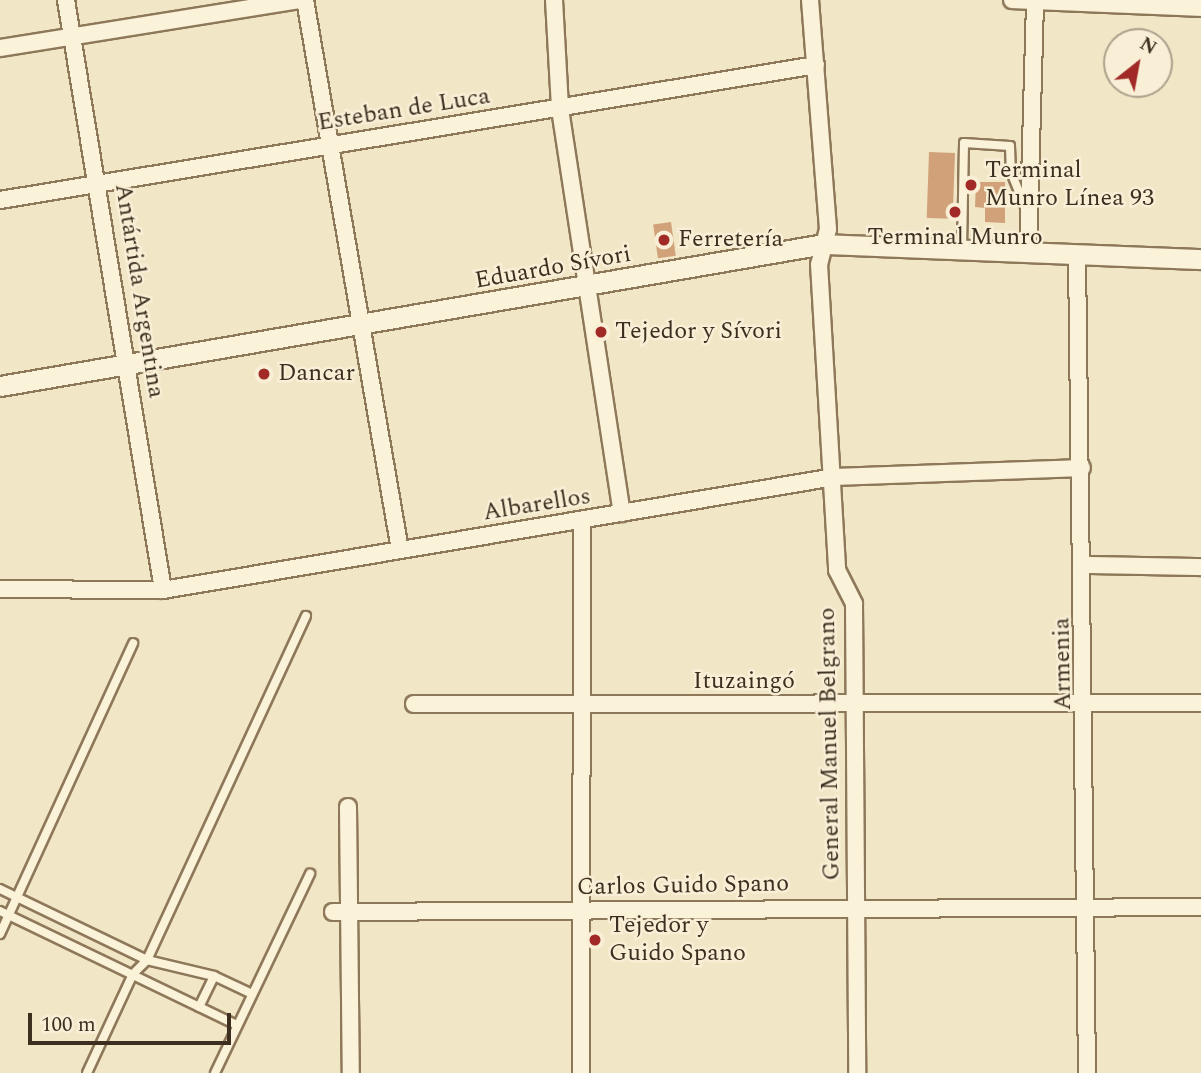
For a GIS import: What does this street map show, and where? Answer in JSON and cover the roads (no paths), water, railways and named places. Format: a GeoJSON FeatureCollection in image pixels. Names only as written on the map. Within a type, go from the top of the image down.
{"type":"FeatureCollection","features":[{"type":"Feature","properties":{"kind":"street","name":"Antártida Argentina"},"geometry":{"type":"LineString","coordinates":[[66,0],[100,184],[163,590]]}},
{"type":"Feature","properties":{"kind":"street"},"geometry":{"type":"LineString","coordinates":[[0,48],[299,0]]}},
{"type":"Feature","properties":{"kind":"street"},"geometry":{"type":"LineString","coordinates":[[305,0],[400,550]]}},
{"type":"Feature","properties":{"kind":"street"},"geometry":{"type":"LineString","coordinates":[[554,0],[560,109],[622,513]]}},
{"type":"Feature","properties":{"kind":"street","name":"General Manuel Belgrano"},"geometry":{"type":"LineString","coordinates":[[810,0],[816,65],[824,244],[820,264],[835,477],[837,570],[854,604],[857,1073]]}},
{"type":"Feature","properties":{"kind":"street"},"geometry":{"type":"LineString","coordinates":[[1012,0],[1201,8]]}},
{"type":"Feature","properties":{"kind":"street"},"geometry":{"type":"LineString","coordinates":[[1028,253],[1035,1]]}},
{"type":"Feature","properties":{"kind":"street","name":"Esteban de Luca"},"geometry":{"type":"LineString","coordinates":[[0,200],[816,65]]}},
{"type":"Feature","properties":{"kind":"street","name":"Eduardo Sívori"},"geometry":{"type":"LineString","coordinates":[[0,386],[127,363],[362,327],[824,244],[1201,259]]}},
{"type":"Feature","properties":{"kind":"street","name":"Armenia"},"geometry":{"type":"LineString","coordinates":[[1077,255],[1087,702],[1087,1073]]}},
{"type":"Feature","properties":{"kind":"street","name":"Albarellos"},"geometry":{"type":"LineString","coordinates":[[0,589],[163,590],[582,522],[835,477],[1082,468]]}},
{"type":"Feature","properties":{"kind":"street"},"geometry":{"type":"LineString","coordinates":[[581,1073],[582,522]]}},
{"type":"Feature","properties":{"kind":"street"},"geometry":{"type":"LineString","coordinates":[[1085,565],[1201,568]]}},
{"type":"Feature","properties":{"kind":"street","name":"Ituzaingó"},"geometry":{"type":"LineString","coordinates":[[414,704],[1201,703]]}},
{"type":"Feature","properties":{"kind":"street"},"geometry":{"type":"LineString","coordinates":[[348,807],[342,912],[351,1073]]}},
{"type":"Feature","properties":{"kind":"street","name":"Carlos Guido Spano"},"geometry":{"type":"LineString","coordinates":[[342,912],[856,906],[1201,908]]}},
{"type":"Feature","properties":{"kind":"lane"},"geometry":{"type":"LineString","coordinates":[[962,248],[964,143],[1010,146],[1011,172],[1031,220]]}},
{"type":"Feature","properties":{"kind":"lane"},"geometry":{"type":"LineString","coordinates":[[87,1073],[133,974],[147,960],[306,616]]}},
{"type":"Feature","properties":{"kind":"lane"},"geometry":{"type":"LineString","coordinates":[[0,934],[4,913],[16,897],[133,643]]}},
{"type":"Feature","properties":{"kind":"lane"},"geometry":{"type":"LineString","coordinates":[[215,1073],[310,874]]}},
{"type":"Feature","properties":{"kind":"lane"},"geometry":{"type":"LineString","coordinates":[[0,889],[147,960],[214,976],[252,994]]}},
{"type":"Feature","properties":{"kind":"lane"},"geometry":{"type":"LineString","coordinates":[[4,913],[237,1025]]}},
{"type":"Feature","properties":{"kind":"lane"},"geometry":{"type":"LineString","coordinates":[[199,1007],[214,976]]}},
{"type":"Feature","properties":{"kind":"place","name":"Terminal Munro Línea 93"},"geometry":{"type":"Point","coordinates":[971,185]}},
{"type":"Feature","properties":{"kind":"place","name":"Terminal Munro"},"geometry":{"type":"Point","coordinates":[955,212]}},
{"type":"Feature","properties":{"kind":"place","name":"Ferretería"},"geometry":{"type":"Point","coordinates":[664,240]}},
{"type":"Feature","properties":{"kind":"place","name":"Tejedor y Sívori"},"geometry":{"type":"Point","coordinates":[601,332]}},
{"type":"Feature","properties":{"kind":"place","name":"Dancar"},"geometry":{"type":"Point","coordinates":[264,374]}},
{"type":"Feature","properties":{"kind":"place","name":"Tejedor y Guido Spano"},"geometry":{"type":"Point","coordinates":[595,940]}}]}
